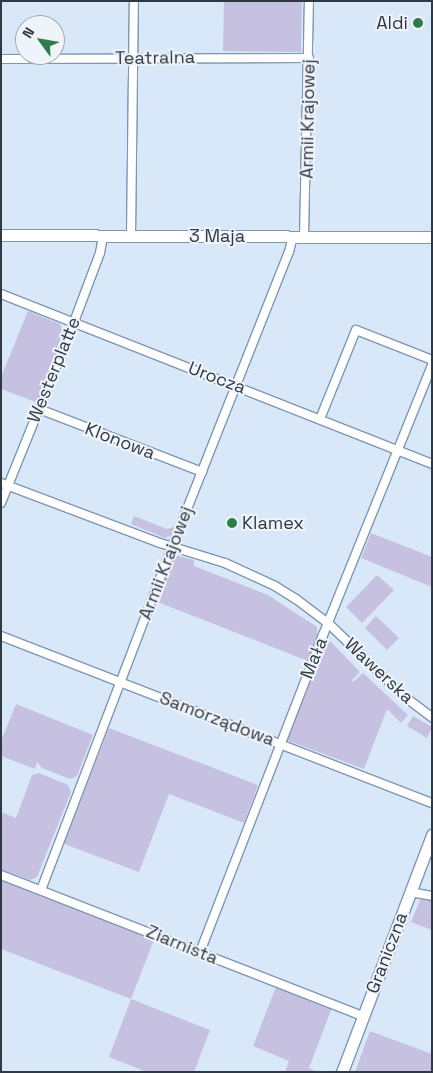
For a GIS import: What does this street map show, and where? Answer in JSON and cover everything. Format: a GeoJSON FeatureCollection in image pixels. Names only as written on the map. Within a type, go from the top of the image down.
{"type":"FeatureCollection","features":[{"type":"Feature","properties":{"kind":"street"},"geometry":{"type":"LineString","coordinates":[[131,236],[134,1]]}},
{"type":"Feature","properties":{"kind":"street","name":"Armii Krajowej"},"geometry":{"type":"LineString","coordinates":[[41,890],[172,547],[298,237],[309,58],[310,1]]}},
{"type":"Feature","properties":{"kind":"street","name":"Teatralna"},"geometry":{"type":"LineString","coordinates":[[1,59],[309,58]]}},
{"type":"Feature","properties":{"kind":"street","name":"3 Maja"},"geometry":{"type":"LineString","coordinates":[[1,235],[432,237]]}},
{"type":"Feature","properties":{"kind":"street","name":"Westerplatte"},"geometry":{"type":"LineString","coordinates":[[1,503],[5,484],[39,409],[74,322],[100,253],[103,236]]}},
{"type":"Feature","properties":{"kind":"street","name":"Urocza"},"geometry":{"type":"LineString","coordinates":[[1,294],[432,464]]}},
{"type":"Feature","properties":{"kind":"street"},"geometry":{"type":"LineString","coordinates":[[320,419],[356,330],[432,360]]}},
{"type":"Feature","properties":{"kind":"street","name":"Mała"},"geometry":{"type":"LineString","coordinates":[[200,952],[280,744],[432,365]]}},
{"type":"Feature","properties":{"kind":"street","name":"Klonowa"},"geometry":{"type":"LineString","coordinates":[[39,409],[202,472]]}},
{"type":"Feature","properties":{"kind":"street","name":"Wawerska"},"geometry":{"type":"LineString","coordinates":[[5,484],[172,547],[225,563],[254,575],[296,598],[328,623],[405,697],[430,715]]}},
{"type":"Feature","properties":{"kind":"street","name":"Samorządowa"},"geometry":{"type":"LineString","coordinates":[[1,636],[432,804]]}},
{"type":"Feature","properties":{"kind":"street","name":"Graniczna"},"geometry":{"type":"LineString","coordinates":[[342,1072],[432,835]]}},
{"type":"Feature","properties":{"kind":"street","name":"Ziarnista"},"geometry":{"type":"LineString","coordinates":[[1,875],[362,1016]]}},
{"type":"Feature","properties":{"kind":"street"},"geometry":{"type":"LineString","coordinates":[[410,892],[432,896]]}},
{"type":"Feature","properties":{"kind":"shaded area"},"geometry":{"type":"Polygon","coordinates":[[[224,1],[302,1],[301,52],[223,51],[224,1]]]}},
{"type":"Feature","properties":{"kind":"shaded area"},"geometry":{"type":"Polygon","coordinates":[[[28,311],[60,324],[63,332],[36,402],[1,389],[1,377],[28,311]]]}},
{"type":"Feature","properties":{"kind":"shaded area"},"geometry":{"type":"Polygon","coordinates":[[[134,516],[167,529],[176,526],[171,535],[165,538],[131,524],[134,516]]]}},
{"type":"Feature","properties":{"kind":"shaded area"},"geometry":{"type":"Polygon","coordinates":[[[371,533],[432,557],[432,587],[361,558],[371,533]]]}},
{"type":"Feature","properties":{"kind":"shaded area"},"geometry":{"type":"Polygon","coordinates":[[[175,555],[194,560],[194,566],[268,595],[317,627],[317,637],[308,661],[155,601],[175,555]]]}},
{"type":"Feature","properties":{"kind":"shaded area"},"geometry":{"type":"Polygon","coordinates":[[[377,575],[394,590],[362,623],[346,607],[377,575]]]}},
{"type":"Feature","properties":{"kind":"shaded area"},"geometry":{"type":"Polygon","coordinates":[[[376,616],[399,638],[387,650],[365,628],[376,616]]]}},
{"type":"Feature","properties":{"kind":"shaded area"},"geometry":{"type":"Polygon","coordinates":[[[330,641],[360,672],[352,680],[353,682],[363,673],[408,715],[401,723],[387,709],[364,769],[286,740],[320,650],[330,641]]]}},
{"type":"Feature","properties":{"kind":"shaded area"},"geometry":{"type":"Polygon","coordinates":[[[16,704],[93,735],[77,776],[70,779],[42,768],[37,762],[35,769],[1,756],[1,741],[16,704]]]}},
{"type":"Feature","properties":{"kind":"shaded area"},"geometry":{"type":"Polygon","coordinates":[[[413,716],[432,727],[427,738],[407,726],[413,716]]]}},
{"type":"Feature","properties":{"kind":"shaded area"},"geometry":{"type":"Polygon","coordinates":[[[109,728],[258,785],[244,823],[169,794],[139,872],[64,844],[109,728]]]}},
{"type":"Feature","properties":{"kind":"shaded area"},"geometry":{"type":"Polygon","coordinates":[[[39,773],[68,785],[71,792],[37,877],[30,880],[1,869],[1,812],[16,818],[32,775],[39,773]]]}},
{"type":"Feature","properties":{"kind":"shaded area"},"geometry":{"type":"Polygon","coordinates":[[[1,877],[155,937],[131,999],[1,949],[1,877]]]}},
{"type":"Feature","properties":{"kind":"shaded area"},"geometry":{"type":"Polygon","coordinates":[[[422,895],[432,899],[432,930],[411,922],[422,895]]]}},
{"type":"Feature","properties":{"kind":"shaded area"},"geometry":{"type":"Polygon","coordinates":[[[277,984],[333,1005],[309,1068],[318,1072],[285,1072],[289,1061],[253,1046],[277,984]]]}},
{"type":"Feature","properties":{"kind":"shaded area"},"geometry":{"type":"Polygon","coordinates":[[[131,999],[210,1030],[194,1072],[147,1072],[109,1057],[131,999]]]}},
{"type":"Feature","properties":{"kind":"shaded area"},"geometry":{"type":"Polygon","coordinates":[[[370,1031],[432,1054],[432,1072],[355,1072],[370,1031]]]}},
{"type":"Feature","properties":{"kind":"place","name":"Aldi"},"geometry":{"type":"Point","coordinates":[418,23]}},
{"type":"Feature","properties":{"kind":"place","name":"Klamex"},"geometry":{"type":"Point","coordinates":[232,523]}}]}
